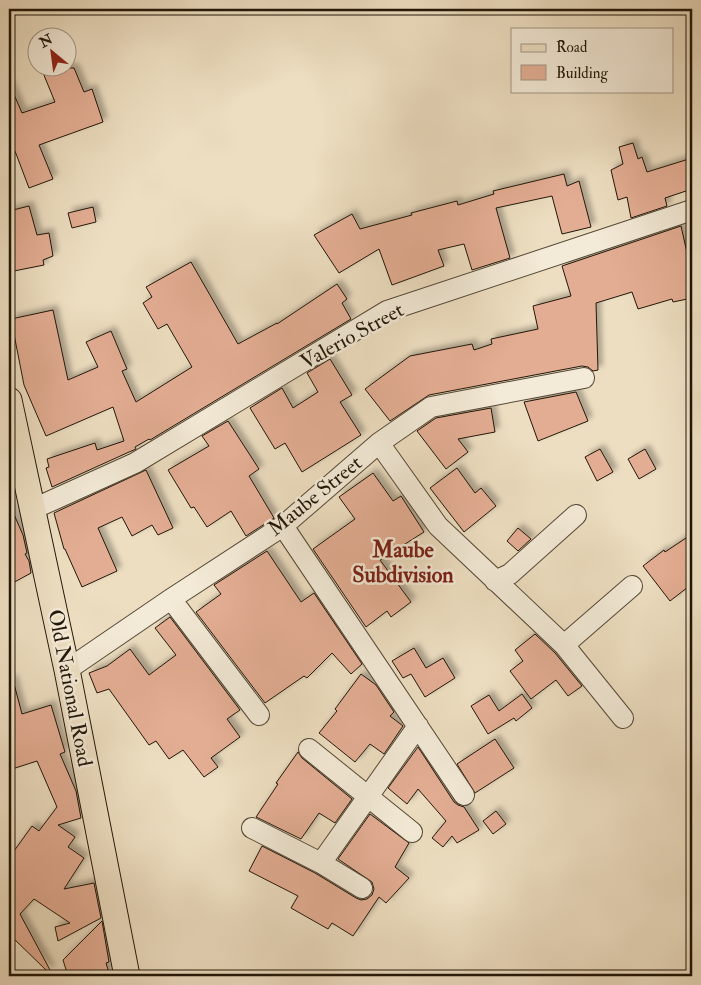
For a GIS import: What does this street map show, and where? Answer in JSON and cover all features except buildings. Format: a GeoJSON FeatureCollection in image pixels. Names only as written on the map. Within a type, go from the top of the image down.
{"type":"FeatureCollection","features":[{"type":"Feature","properties":{"kind":"main road","name":"Old National Road"},"geometry":{"type":"LineString","coordinates":[[9,400],[67,670],[127,976]]}},
{"type":"Feature","properties":{"kind":"street","name":"Valerio Street"},"geometry":{"type":"LineString","coordinates":[[33,509],[134,463],[387,311],[692,210]]}},
{"type":"Feature","properties":{"kind":"street","name":"Maube Street"},"geometry":{"type":"LineString","coordinates":[[67,670],[171,598],[283,526],[379,443],[431,407],[584,378]]}},
{"type":"Feature","properties":{"kind":"street"},"geometry":{"type":"LineString","coordinates":[[379,443],[438,526],[564,644],[623,718]]}},
{"type":"Feature","properties":{"kind":"street"},"geometry":{"type":"LineString","coordinates":[[495,581],[510,574],[576,515]]}},
{"type":"Feature","properties":{"kind":"street"},"geometry":{"type":"LineString","coordinates":[[283,526],[464,795]]}},
{"type":"Feature","properties":{"kind":"street"},"geometry":{"type":"LineString","coordinates":[[564,644],[632,586]]}},
{"type":"Feature","properties":{"kind":"street"},"geometry":{"type":"LineString","coordinates":[[171,598],[259,715]]}},
{"type":"Feature","properties":{"kind":"street"},"geometry":{"type":"LineString","coordinates":[[321,864],[418,726]]}},
{"type":"Feature","properties":{"kind":"street"},"geometry":{"type":"LineString","coordinates":[[309,749],[412,832]]}},
{"type":"Feature","properties":{"kind":"street"},"geometry":{"type":"LineString","coordinates":[[252,828],[362,888]]}},
{"type":"Feature","properties":{"kind":"district","name":"Maube Subdivision"},"geometry":{"type":"Point","coordinates":[403,562]}}]}
